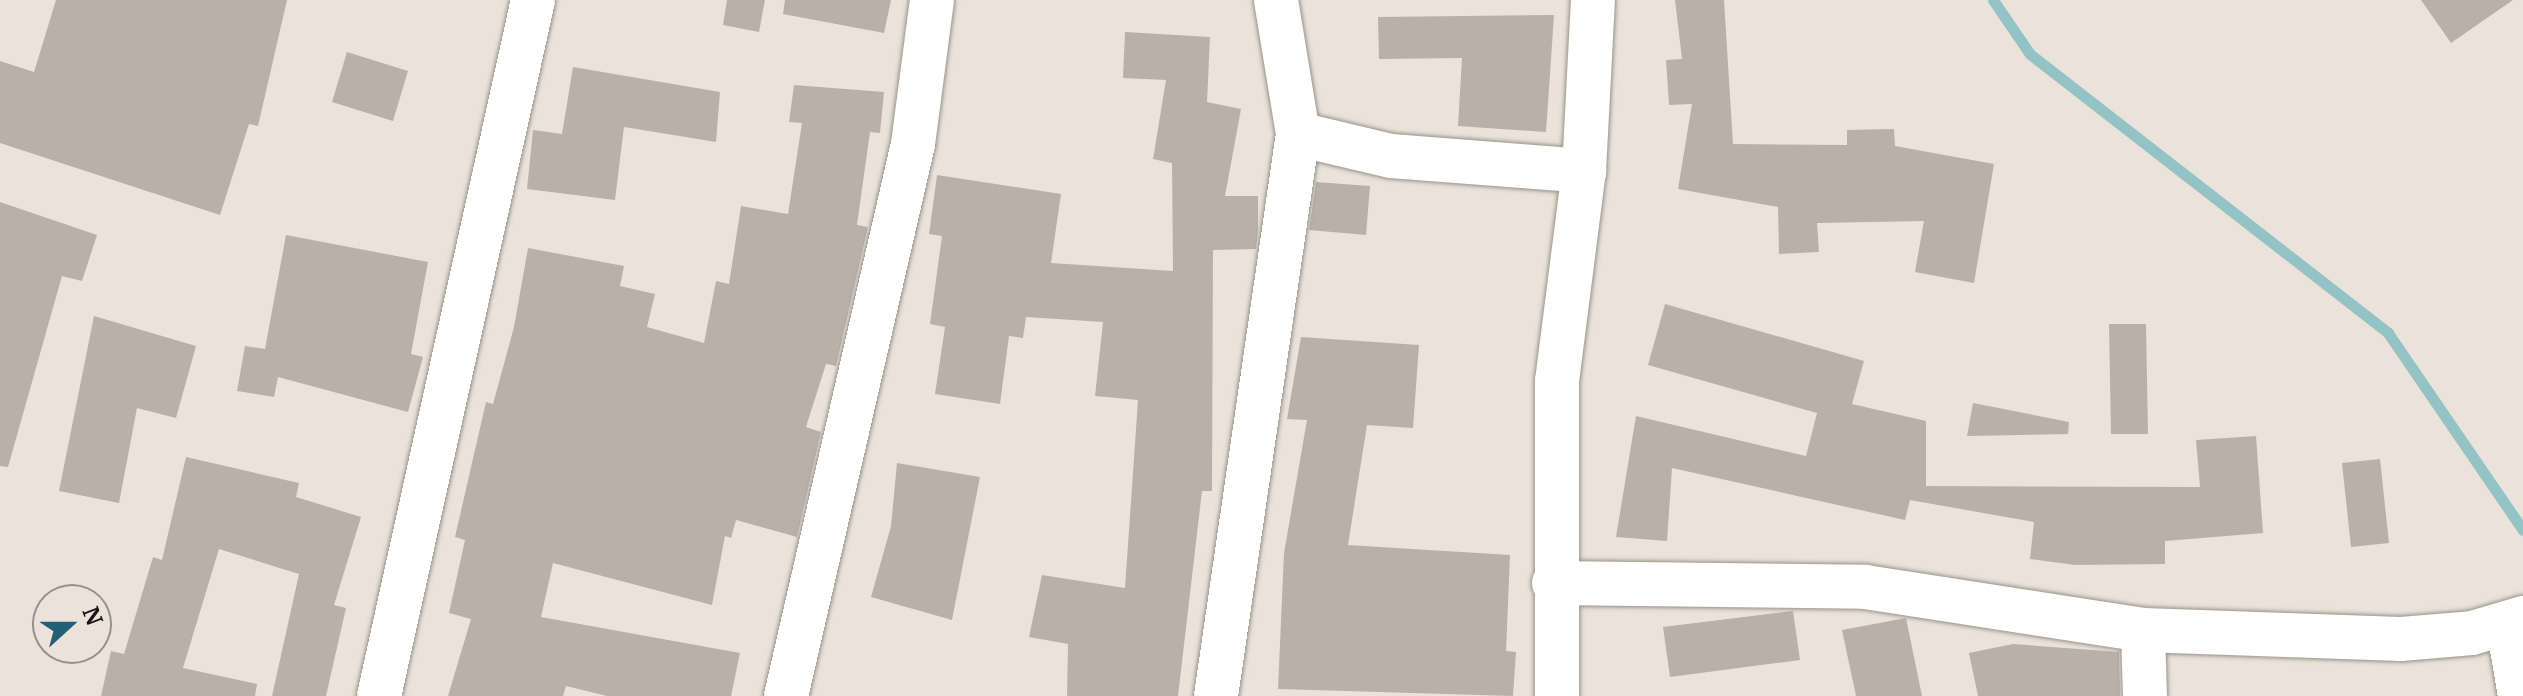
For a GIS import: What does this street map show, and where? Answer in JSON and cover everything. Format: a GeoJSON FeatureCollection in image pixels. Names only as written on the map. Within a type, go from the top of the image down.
{"type":"FeatureCollection","features":[{"type":"Feature","properties":{"kind":"street"},"geometry":{"type":"LineString","coordinates":[[379,696],[533,0]]}},
{"type":"Feature","properties":{"kind":"street"},"geometry":{"type":"LineString","coordinates":[[786,696],[913,144],[932,0]]}},
{"type":"Feature","properties":{"kind":"street"},"geometry":{"type":"LineString","coordinates":[[1216,696],[1298,134],[1276,0]]}},
{"type":"Feature","properties":{"kind":"street"},"geometry":{"type":"LineString","coordinates":[[1557,696],[1554,583],[1557,381],[1584,171],[1593,0]]}},
{"type":"Feature","properties":{"kind":"street"},"geometry":{"type":"LineString","coordinates":[[1298,134],[1391,156],[1584,171]]}},
{"type":"Feature","properties":{"kind":"street"},"geometry":{"type":"LineString","coordinates":[[1554,583],[1866,587],[2143,630],[2401,639],[2515,621],[2520,696]]}},
{"type":"Feature","properties":{"kind":"street"},"geometry":{"type":"LineString","coordinates":[[2143,630],[2145,696]]}},
{"type":"Feature","properties":{"kind":"building"},"geometry":{"type":"Polygon","coordinates":[[[56,0],[287,0],[258,126],[249,124],[220,215],[0,143],[0,61],[34,72],[56,0]]]}},
{"type":"Feature","properties":{"kind":"building"},"geometry":{"type":"Polygon","coordinates":[[[727,0],[765,0],[759,32],[723,25],[727,0]]]}},
{"type":"Feature","properties":{"kind":"building"},"geometry":{"type":"Polygon","coordinates":[[[785,0],[891,0],[884,33],[783,14],[785,0]]]}},
{"type":"Feature","properties":{"kind":"building"},"geometry":{"type":"Polygon","coordinates":[[[1675,0],[1724,0],[1733,144],[1847,145],[1847,130],[1894,129],[1895,146],[1994,164],[1974,283],[1915,272],[1924,221],[1817,223],[1819,252],[1779,254],[1778,207],[1678,189],[1692,104],[1669,105],[1666,60],[1682,59],[1675,0]]]}},
{"type":"Feature","properties":{"kind":"building"},"geometry":{"type":"Polygon","coordinates":[[[2421,0],[2513,0],[2451,43],[2421,0]]]}},
{"type":"Feature","properties":{"kind":"building"},"geometry":{"type":"Polygon","coordinates":[[[1554,15],[1546,132],[1458,126],[1462,58],[1379,59],[1378,17],[1554,15]]]}},
{"type":"Feature","properties":{"kind":"building"},"geometry":{"type":"Polygon","coordinates":[[[1125,32],[1210,37],[1207,102],[1241,109],[1225,196],[1258,196],[1258,232],[1256,249],[1213,250],[1212,491],[1202,491],[1178,696],[1067,696],[1068,644],[1029,637],[1042,575],[1125,588],[1138,400],[1095,396],[1103,322],[1026,317],[1023,338],[1009,336],[1000,404],[935,394],[945,327],[930,324],[942,236],[929,234],[937,175],[1061,194],[1051,263],[1173,271],[1172,163],[1153,159],[1166,80],[1123,78],[1125,32]]]}},
{"type":"Feature","properties":{"kind":"building"},"geometry":{"type":"Polygon","coordinates":[[[347,52],[408,71],[393,121],[332,102],[347,52]]]}},
{"type":"Feature","properties":{"kind":"building"},"geometry":{"type":"Polygon","coordinates":[[[573,67],[720,92],[716,142],[624,127],[615,200],[527,189],[533,130],[562,134],[573,67]]]}},
{"type":"Feature","properties":{"kind":"building"},"geometry":{"type":"Polygon","coordinates":[[[794,85],[884,92],[880,133],[870,132],[857,225],[868,227],[836,366],[826,364],[806,427],[821,432],[797,537],[736,520],[731,538],[725,536],[712,605],[553,563],[541,617],[740,653],[731,696],[607,696],[566,686],[563,696],[448,696],[471,619],[449,613],[465,540],[455,537],[486,402],[493,404],[514,327],[528,248],[624,266],[620,286],[655,294],[647,327],[704,343],[716,281],[729,284],[741,206],[788,214],[802,123],[789,122],[794,85]]]}},
{"type":"Feature","properties":{"kind":"building"},"geometry":{"type":"Polygon","coordinates":[[[1316,182],[1370,186],[1366,235],[1309,230],[1316,182]]]}},
{"type":"Feature","properties":{"kind":"building"},"geometry":{"type":"Polygon","coordinates":[[[0,202],[97,235],[82,281],[62,276],[8,467],[0,466],[0,202]]]}},
{"type":"Feature","properties":{"kind":"building"},"geometry":{"type":"Polygon","coordinates":[[[286,235],[428,262],[411,354],[423,357],[408,412],[278,377],[274,397],[237,391],[245,346],[265,349],[286,235]]]}},
{"type":"Feature","properties":{"kind":"building"},"geometry":{"type":"Polygon","coordinates":[[[1665,304],[1864,361],[1852,404],[1926,421],[1926,486],[2200,487],[2196,440],[2256,436],[2263,533],[2165,541],[2165,564],[2075,565],[2030,559],[2034,522],[1910,500],[1905,520],[1672,468],[1667,541],[1616,537],[1636,416],[1806,456],[1817,413],[1648,365],[1665,304]]]}},
{"type":"Feature","properties":{"kind":"building"},"geometry":{"type":"Polygon","coordinates":[[[94,316],[196,346],[176,418],[137,408],[119,503],[59,491],[94,316]]]}},
{"type":"Feature","properties":{"kind":"building"},"geometry":{"type":"Polygon","coordinates":[[[2109,324],[2146,324],[2148,434],[2111,434],[2109,324]]]}},
{"type":"Feature","properties":{"kind":"building"},"geometry":{"type":"Polygon","coordinates":[[[1301,337],[1419,345],[1413,428],[1367,425],[1348,545],[1510,555],[1506,651],[1516,652],[1513,696],[1278,689],[1284,553],[1307,420],[1287,419],[1301,337]]]}},
{"type":"Feature","properties":{"kind":"building"},"geometry":{"type":"Polygon","coordinates":[[[1973,403],[2069,422],[2068,434],[1967,436],[1973,403]]]}},
{"type":"Feature","properties":{"kind":"building"},"geometry":{"type":"Polygon","coordinates":[[[186,457],[299,483],[296,497],[361,517],[334,605],[346,608],[326,696],[272,696],[299,574],[219,549],[183,668],[257,684],[255,696],[101,696],[108,664],[112,664],[112,651],[124,654],[153,557],[162,560],[186,457]]]}},
{"type":"Feature","properties":{"kind":"building"},"geometry":{"type":"Polygon","coordinates":[[[2380,459],[2389,543],[2351,547],[2342,463],[2380,459]]]}},
{"type":"Feature","properties":{"kind":"building"},"geometry":{"type":"Polygon","coordinates":[[[897,463],[980,477],[952,620],[871,597],[891,526],[897,463]]]}},
{"type":"Feature","properties":{"kind":"building"},"geometry":{"type":"Polygon","coordinates":[[[1793,611],[1800,660],[1670,677],[1663,627],[1793,611]]]}},
{"type":"Feature","properties":{"kind":"building"},"geometry":{"type":"Polygon","coordinates":[[[1906,618],[1922,696],[1856,696],[1842,630],[1906,618]]]}},
{"type":"Feature","properties":{"kind":"building"},"geometry":{"type":"Polygon","coordinates":[[[2013,644],[2119,652],[2120,696],[1978,696],[1969,653],[2013,644]]]}},
{"type":"Feature","properties":{"kind":"waterway"},"geometry":{"type":"LineString","coordinates":[[1993,0],[2030,54],[2388,333],[2523,530]]}}]}
